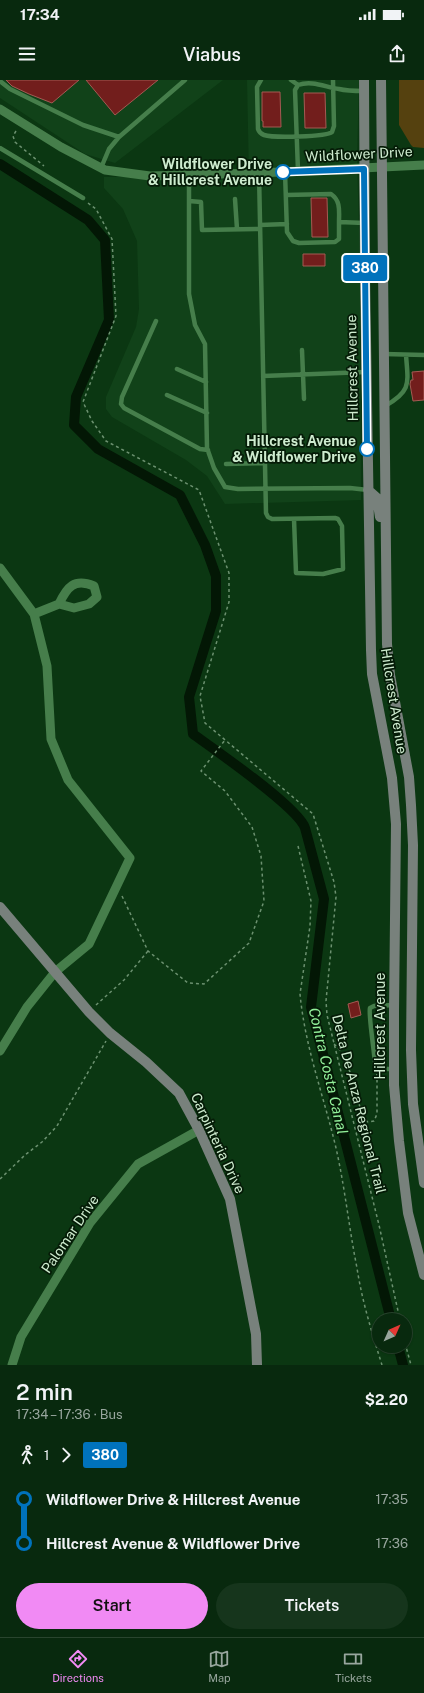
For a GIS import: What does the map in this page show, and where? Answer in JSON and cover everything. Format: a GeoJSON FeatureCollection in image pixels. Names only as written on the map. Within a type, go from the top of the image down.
{"type":"FeatureCollection","features":[{"type":"Feature","properties":{"kind":"main road","name":"Hillcrest Avenue"},"geometry":{"type":"LineString","coordinates":[[364,80],[366,372],[372,674],[392,778],[396,824],[394,1069],[399,1141],[408,1213],[424,1275]]}},
{"type":"Feature","properties":{"kind":"main road","name":"Hillcrest Avenue"},"geometry":{"type":"LineString","coordinates":[[380,80],[388,661],[409,777],[411,805],[413,853],[411,1050],[413,1104],[421,1151],[424,1183]]}},
{"type":"Feature","properties":{"kind":"main road"},"geometry":{"type":"LineString","coordinates":[[368,490],[379,502],[380,525],[387,552]]}},
{"type":"Feature","properties":{"kind":"main road","name":"Carpinteria Drive"},"geometry":{"type":"LineString","coordinates":[[0,907],[89,1012],[110,1033],[180,1093],[199,1130],[230,1199],[256,1334],[257,1365]]}},
{"type":"Feature","properties":{"kind":"street","name":"Wildflower Drive"},"geometry":{"type":"LineString","coordinates":[[0,109],[61,147],[105,170],[150,176],[364,169],[424,165]]}},
{"type":"Feature","properties":{"kind":"street"},"geometry":{"type":"LineString","coordinates":[[0,568],[34,614],[47,666],[51,738],[68,780],[130,858],[89,944],[55,972],[27,1007],[0,1051]]}},
{"type":"Feature","properties":{"kind":"street"},"geometry":{"type":"LineString","coordinates":[[34,614],[59,604]]}},
{"type":"Feature","properties":{"kind":"street","name":"Palomar Drive"},"geometry":{"type":"LineString","coordinates":[[12,1365],[20,1337],[95,1218],[138,1164],[199,1130]]}},
{"type":"Feature","properties":{"kind":"lane"},"geometry":{"type":"LineString","coordinates":[[101,168],[110,149],[120,137],[185,80]]}},
{"type":"Feature","properties":{"kind":"lane"},"geometry":{"type":"LineString","coordinates":[[261,80],[257,87],[258,129],[259,132],[265,136],[325,136],[332,132],[334,126],[333,80]]}},
{"type":"Feature","properties":{"kind":"lane"},"geometry":{"type":"LineString","coordinates":[[291,80],[298,85]]}},
{"type":"Feature","properties":{"kind":"lane"},"geometry":{"type":"LineString","coordinates":[[0,81],[10,89],[83,125],[120,137]]}},
{"type":"Feature","properties":{"kind":"lane"},"geometry":{"type":"LineString","coordinates":[[298,171],[295,90],[298,85],[302,83],[320,84],[333,88],[364,91]]}},
{"type":"Feature","properties":{"kind":"lane"},"geometry":{"type":"LineString","coordinates":[[0,148],[83,198]]}},
{"type":"Feature","properties":{"kind":"lane"},"geometry":{"type":"LineString","coordinates":[[285,172],[287,224],[289,236],[296,242],[337,242],[339,239],[338,203],[331,194],[286,195]]}},
{"type":"Feature","properties":{"kind":"lane"},"geometry":{"type":"LineString","coordinates":[[259,173],[266,513],[268,517],[272,519],[294,519],[338,519],[342,526],[343,569],[323,574],[296,573],[294,519]]}},
{"type":"Feature","properties":{"kind":"lane"},"geometry":{"type":"LineString","coordinates":[[189,175],[189,294],[195,325],[205,344],[208,450],[214,468],[225,487],[238,490],[265,488],[350,488],[368,490]]}},
{"type":"Feature","properties":{"kind":"lane"},"geometry":{"type":"LineString","coordinates":[[235,199],[237,229]]}},
{"type":"Feature","properties":{"kind":"lane"},"geometry":{"type":"LineString","coordinates":[[189,201],[201,202],[202,230],[237,229],[287,224]]}},
{"type":"Feature","properties":{"kind":"lane"},"geometry":{"type":"LineString","coordinates":[[339,222],[365,223]]}},
{"type":"Feature","properties":{"kind":"lane"},"geometry":{"type":"LineString","coordinates":[[156,321],[122,397],[121,404],[124,408],[200,449],[208,450]]}},
{"type":"Feature","properties":{"kind":"lane"},"geometry":{"type":"LineString","coordinates":[[302,350],[304,400]]}},
{"type":"Feature","properties":{"kind":"lane"},"geometry":{"type":"LineString","coordinates":[[384,354],[424,355]]}},
{"type":"Feature","properties":{"kind":"lane"},"geometry":{"type":"LineString","coordinates":[[385,406],[402,395],[406,388],[408,378],[406,354]]}},
{"type":"Feature","properties":{"kind":"lane"},"geometry":{"type":"LineString","coordinates":[[177,369],[206,382]]}},
{"type":"Feature","properties":{"kind":"lane"},"geometry":{"type":"LineString","coordinates":[[263,376],[366,372]]}},
{"type":"Feature","properties":{"kind":"lane"},"geometry":{"type":"LineString","coordinates":[[167,395],[207,413]]}},
{"type":"Feature","properties":{"kind":"lane"},"geometry":{"type":"LineString","coordinates":[[226,464],[265,463]]}},
{"type":"Feature","properties":{"kind":"lane"},"geometry":{"type":"LineString","coordinates":[[394,1005],[374,1006],[370,1008],[368,1013],[373,1040],[375,1064],[381,1069],[394,1069]]}},
{"type":"Feature","properties":{"kind":"path"},"geometry":{"type":"LineString","coordinates":[[16,131],[13,136],[15,142],[49,170]]}},
{"type":"Feature","properties":{"kind":"path","name":"Delta De Anza Regional Trail"},"geometry":{"type":"LineString","coordinates":[[83,198],[96,209],[112,239],[116,316],[83,402],[92,421],[106,441],[199,490],[229,573],[229,602],[200,696],[205,723],[313,814],[334,882],[336,897],[326,1002],[327,1015],[379,1225],[398,1313]]}},
{"type":"Feature","properties":{"kind":"path"},"geometry":{"type":"LineString","coordinates":[[118,885],[148,951],[188,983],[204,984],[249,943],[264,902],[261,856],[252,827],[225,791],[201,771],[225,740]]}},
{"type":"Feature","properties":{"kind":"path"},"geometry":{"type":"LineString","coordinates":[[298,846],[307,881],[310,901],[310,926],[300,994],[301,1002],[308,1039],[336,1147],[357,1268],[368,1319],[382,1365]]}},
{"type":"Feature","properties":{"kind":"path"},"geometry":{"type":"LineString","coordinates":[[89,1012],[124,980],[148,951]]}},
{"type":"Feature","properties":{"kind":"path"},"geometry":{"type":"LineString","coordinates":[[0,1179],[25,1155],[42,1142],[57,1126],[106,1042]]}},
{"type":"Feature","properties":{"kind":"path"},"geometry":{"type":"LineString","coordinates":[[334,1044],[342,1051],[363,1118],[368,1122],[374,1121],[377,1114],[377,1074]]}},
{"type":"Feature","properties":{"kind":"path"},"geometry":{"type":"LineString","coordinates":[[408,1353],[411,1365]]}},
{"type":"Feature","properties":{"kind":"shaded area"},"geometry":{"type":"Polygon","coordinates":[[[0,80],[223,80],[115,163],[85,154],[0,98],[0,80]]]}},
{"type":"Feature","properties":{"kind":"shaded area"},"geometry":{"type":"Polygon","coordinates":[[[247,80],[359,80],[357,159],[360,265],[361,500],[225,504],[207,476],[186,460],[112,417],[106,409],[106,397],[136,327],[139,309],[137,241],[123,209],[104,188],[104,177],[249,176],[247,80]]]}},
{"type":"Feature","properties":{"kind":"shaded area"},"geometry":{"type":"Polygon","coordinates":[[[399,80],[424,80],[424,148],[413,147],[399,125],[399,80]]]}},
{"type":"Feature","properties":{"kind":"building"},"geometry":{"type":"Polygon","coordinates":[[[6,80],[79,80],[52,103],[12,86],[6,80]]]}},
{"type":"Feature","properties":{"kind":"building"},"geometry":{"type":"Polygon","coordinates":[[[86,80],[158,80],[115,115],[86,80]]]}},
{"type":"Feature","properties":{"kind":"building"},"geometry":{"type":"Polygon","coordinates":[[[262,92],[280,92],[281,127],[263,127],[262,92]]]}},
{"type":"Feature","properties":{"kind":"building"},"geometry":{"type":"Polygon","coordinates":[[[304,93],[325,93],[326,128],[305,128],[304,93]]]}},
{"type":"Feature","properties":{"kind":"building"},"geometry":{"type":"Polygon","coordinates":[[[311,198],[327,198],[328,237],[312,237],[311,198]]]}},
{"type":"Feature","properties":{"kind":"building"},"geometry":{"type":"Polygon","coordinates":[[[303,254],[325,254],[325,266],[303,266],[303,254]]]}},
{"type":"Feature","properties":{"kind":"building"},"geometry":{"type":"Polygon","coordinates":[[[424,371],[424,400],[413,401],[410,384],[411,380],[413,380],[412,372],[424,371]]]}},
{"type":"Feature","properties":{"kind":"building"},"geometry":{"type":"Polygon","coordinates":[[[358,1001],[361,1015],[351,1018],[348,1004],[358,1001]]]}},
{"type":"Feature","properties":{"kind":"waterway","name":"Contra Costa Canal"},"geometry":{"type":"LineString","coordinates":[[0,164],[88,220],[105,240],[109,320],[76,397],[74,425],[98,449],[180,495],[205,545],[216,576],[216,611],[189,697],[193,734],[272,793],[288,807],[305,828],[324,899],[311,1007],[389,1313]]}},
{"type":"Feature","properties":{"kind":"waterway","name":"Contra Costa Canal"},"geometry":{"type":"LineString","coordinates":[[400,1353],[403,1365]]}},
{"type":"Feature","properties":{"kind":"bus line","name":"380"},"geometry":{"type":"LineString","coordinates":[[283,172],[364,169],[367,449]]}},
{"type":"Feature","properties":{"kind":"place","name":"Wildflower Drive & Hillcrest Avenue"},"geometry":{"type":"Point","coordinates":[283,172]}},
{"type":"Feature","properties":{"kind":"place","name":"Hillcrest Avenue & Wildflower Drive"},"geometry":{"type":"Point","coordinates":[367,449]}}]}
